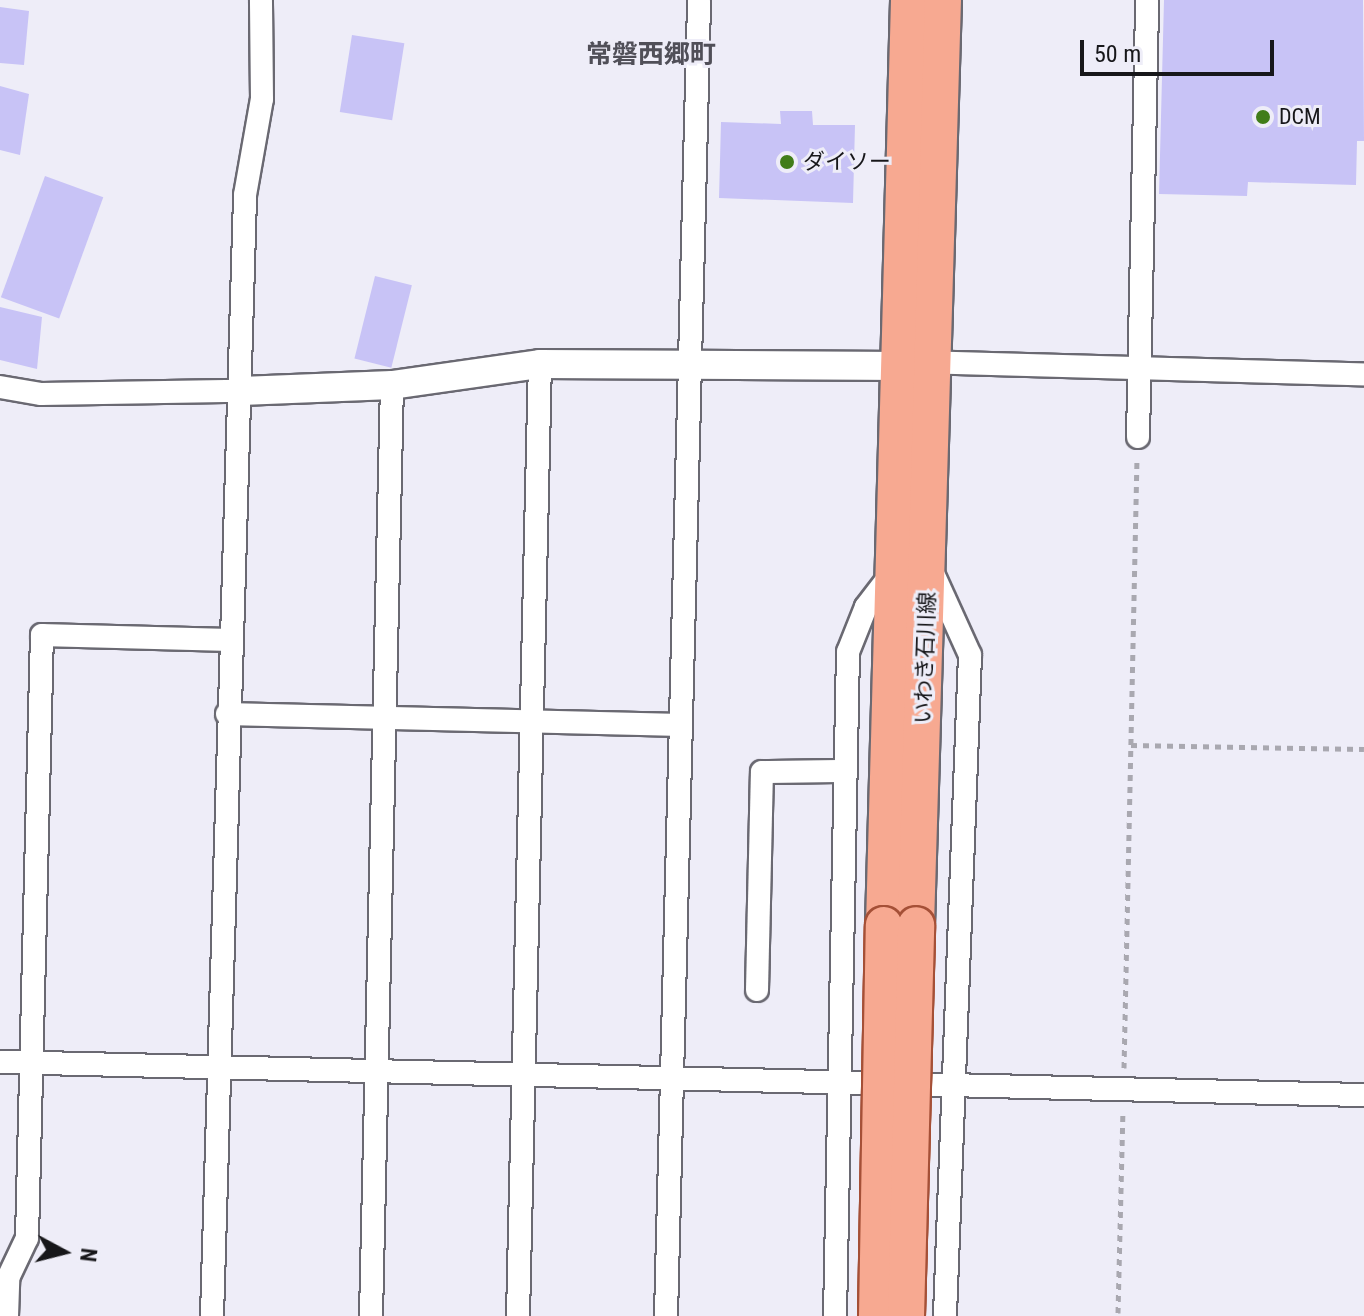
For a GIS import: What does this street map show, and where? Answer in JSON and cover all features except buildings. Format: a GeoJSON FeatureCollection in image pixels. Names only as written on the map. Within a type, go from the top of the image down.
{"type":"FeatureCollection","features":[{"type":"Feature","properties":{"kind":"main road","name":"いわき石川線"},"geometry":{"type":"LineString","coordinates":[[909,0],[919,363]]}},
{"type":"Feature","properties":{"kind":"main road","name":"いわき石川線"},"geometry":{"type":"LineString","coordinates":[[877,1316],[900,925],[919,363],[943,0]]}},
{"type":"Feature","properties":{"kind":"main road","name":"いわき石川線"},"geometry":{"type":"LineString","coordinates":[[900,925],[906,1316]]}},
{"type":"Feature","properties":{"kind":"street"},"geometry":{"type":"LineString","coordinates":[[212,1316],[215,1068],[229,640],[241,391],[245,195],[262,99],[261,0]]}},
{"type":"Feature","properties":{"kind":"street"},"geometry":{"type":"LineString","coordinates":[[666,1316],[699,0]]}},
{"type":"Feature","properties":{"kind":"street"},"geometry":{"type":"LineString","coordinates":[[1138,437],[1147,0]]}},
{"type":"Feature","properties":{"kind":"street"},"geometry":{"type":"LineString","coordinates":[[0,387],[41,394],[241,391],[392,385],[540,364],[690,362],[1139,365],[1364,374]]}},
{"type":"Feature","properties":{"kind":"street"},"geometry":{"type":"LineString","coordinates":[[518,1316],[540,364]]}},
{"type":"Feature","properties":{"kind":"street"},"geometry":{"type":"LineString","coordinates":[[371,1316],[392,385]]}},
{"type":"Feature","properties":{"kind":"street"},"geometry":{"type":"LineString","coordinates":[[835,1316],[848,652],[866,607],[912,566],[970,655],[951,1087],[945,1316]]}},
{"type":"Feature","properties":{"kind":"street"},"geometry":{"type":"LineString","coordinates":[[7,1316],[8,1278],[27,1238],[42,635],[229,640]]}},
{"type":"Feature","properties":{"kind":"street"},"geometry":{"type":"LineString","coordinates":[[227,714],[681,725]]}},
{"type":"Feature","properties":{"kind":"street"},"geometry":{"type":"LineString","coordinates":[[757,990],[762,772],[845,771]]}},
{"type":"Feature","properties":{"kind":"street"},"geometry":{"type":"LineString","coordinates":[[0,1062],[1123,1092],[1364,1095]]}},
{"type":"Feature","properties":{"kind":"path"},"geometry":{"type":"LineString","coordinates":[[1118,1313],[1138,437]]}},
{"type":"Feature","properties":{"kind":"path"},"geometry":{"type":"LineString","coordinates":[[1131,745],[1364,749]]}},
{"type":"Feature","properties":{"kind":"place","name":"DCM"},"geometry":{"type":"Point","coordinates":[1263,117]}},
{"type":"Feature","properties":{"kind":"place","name":"ダイソー"},"geometry":{"type":"Point","coordinates":[787,162]}},
{"type":"Feature","properties":{"kind":"district","name":"常磐西郷町"},"geometry":{"type":"Point","coordinates":[651,55]}}]}
